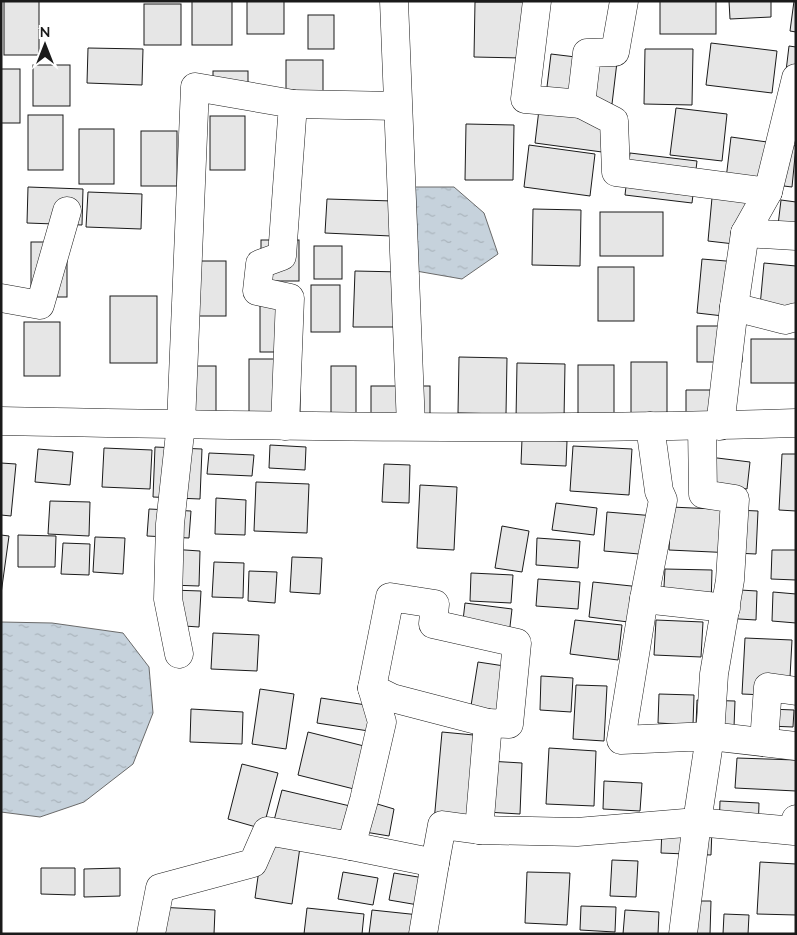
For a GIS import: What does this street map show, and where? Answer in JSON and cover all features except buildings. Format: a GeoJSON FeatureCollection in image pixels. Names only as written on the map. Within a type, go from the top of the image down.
{"type":"FeatureCollection","features":[{"type":"Feature","properties":{"kind":"street"},"geometry":{"type":"LineString","coordinates":[[394,1],[411,426]]}},
{"type":"Feature","properties":{"kind":"street"},"geometry":{"type":"LineString","coordinates":[[537,1],[525,99],[581,104],[614,121],[616,172],[768,192]]}},
{"type":"Feature","properties":{"kind":"street"},"geometry":{"type":"LineString","coordinates":[[581,104],[587,53],[615,52],[624,1]]}},
{"type":"Feature","properties":{"kind":"street"},"geometry":{"type":"LineString","coordinates":[[683,934],[710,736],[714,674],[730,580],[735,499],[703,494],[711,426],[734,307],[745,233],[768,192],[796,78]]}},
{"type":"Feature","properties":{"kind":"street"},"geometry":{"type":"LineString","coordinates":[[179,654],[168,599],[170,524],[181,424],[195,87],[293,104],[397,106]]}},
{"type":"Feature","properties":{"kind":"street"},"geometry":{"type":"LineString","coordinates":[[285,426],[290,298],[257,291],[260,264],[282,256],[293,104]]}},
{"type":"Feature","properties":{"kind":"street"},"geometry":{"type":"LineString","coordinates":[[1,298],[40,305],[67,211]]}},
{"type":"Feature","properties":{"kind":"street"},"geometry":{"type":"LineString","coordinates":[[745,233],[796,236]]}},
{"type":"Feature","properties":{"kind":"street"},"geometry":{"type":"LineString","coordinates":[[734,307],[785,320],[796,317]]}},
{"type":"Feature","properties":{"kind":"street"},"geometry":{"type":"LineString","coordinates":[[1,421],[285,426],[711,426],[796,423]]}},
{"type":"Feature","properties":{"kind":"street"},"geometry":{"type":"LineString","coordinates":[[650,426],[659,491],[663,500],[620,740],[710,736],[796,746]]}},
{"type":"Feature","properties":{"kind":"street"},"geometry":{"type":"LineString","coordinates":[[351,846],[382,722],[372,688],[390,597],[435,604],[433,624],[517,643],[509,724],[488,723],[392,698],[372,688]]}},
{"type":"Feature","properties":{"kind":"street"},"geometry":{"type":"LineString","coordinates":[[644,599],[726,608]]}},
{"type":"Feature","properties":{"kind":"street"},"geometry":{"type":"LineString","coordinates":[[764,742],[768,687],[796,691]]}},
{"type":"Feature","properties":{"kind":"street"},"geometry":{"type":"LineString","coordinates":[[479,830],[488,723]]}},
{"type":"Feature","properties":{"kind":"street"},"geometry":{"type":"LineString","coordinates":[[423,934],[442,825],[479,830],[577,832],[697,822],[794,831],[796,819]]}},
{"type":"Feature","properties":{"kind":"street"},"geometry":{"type":"LineString","coordinates":[[151,934],[160,888],[253,863],[267,831],[435,863]]}},
{"type":"Feature","properties":{"kind":"water"},"geometry":{"type":"Polygon","coordinates":[[[412,187],[454,187],[484,213],[498,254],[462,279],[416,271],[412,187]]]}},
{"type":"Feature","properties":{"kind":"water"},"geometry":{"type":"Polygon","coordinates":[[[1,622],[52,623],[123,633],[149,667],[153,713],[133,764],[84,802],[40,817],[1,812],[1,622]]]}}]}
